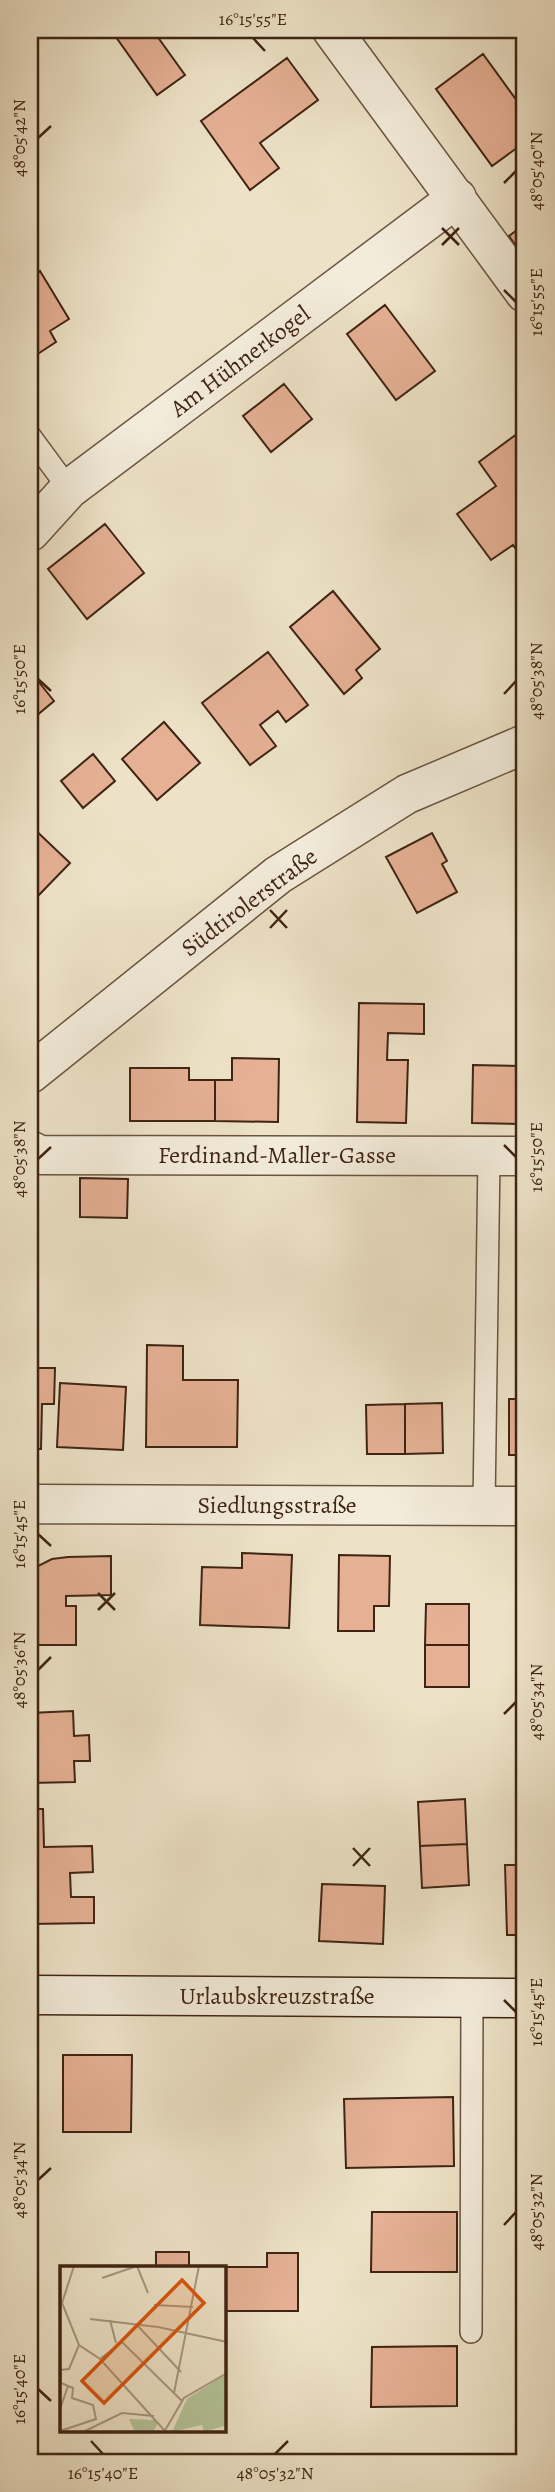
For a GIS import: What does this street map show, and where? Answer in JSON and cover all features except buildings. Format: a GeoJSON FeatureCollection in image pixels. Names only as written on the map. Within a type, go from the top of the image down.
{"type":"FeatureCollection","features":[{"type":"Feature","properties":{"kind":"street"},"geometry":{"type":"LineString","coordinates":[[332,30],[525,293]]}},
{"type":"Feature","properties":{"kind":"street","name":"Am Hühnerkogel"},"geometry":{"type":"LineString","coordinates":[[30,532],[69,489],[457,198]]}},
{"type":"Feature","properties":{"kind":"street","name":"Südtirolerstraße"},"geometry":{"type":"LineString","coordinates":[[30,1074],[278,875],[407,794],[525,744]]}},
{"type":"Feature","properties":{"kind":"street","name":"Ferdinand-Maller-Gasse"},"geometry":{"type":"LineString","coordinates":[[30,1150],[40,1155],[507,1156]]}},
{"type":"Feature","properties":{"kind":"street","name":"Siedlungsstraße"},"geometry":{"type":"LineString","coordinates":[[30,1506],[525,1506]]}},
{"type":"Feature","properties":{"kind":"street","name":"Urlaubskreuzstraße"},"geometry":{"type":"LineString","coordinates":[[30,1995],[525,1998]]}},
{"type":"Feature","properties":{"kind":"lane"},"geometry":{"type":"LineString","coordinates":[[30,436],[69,489]]}},
{"type":"Feature","properties":{"kind":"lane"},"geometry":{"type":"LineString","coordinates":[[484,1506],[507,1156]]}},
{"type":"Feature","properties":{"kind":"lane"},"geometry":{"type":"LineString","coordinates":[[471,2332],[472,1998]]}}]}
